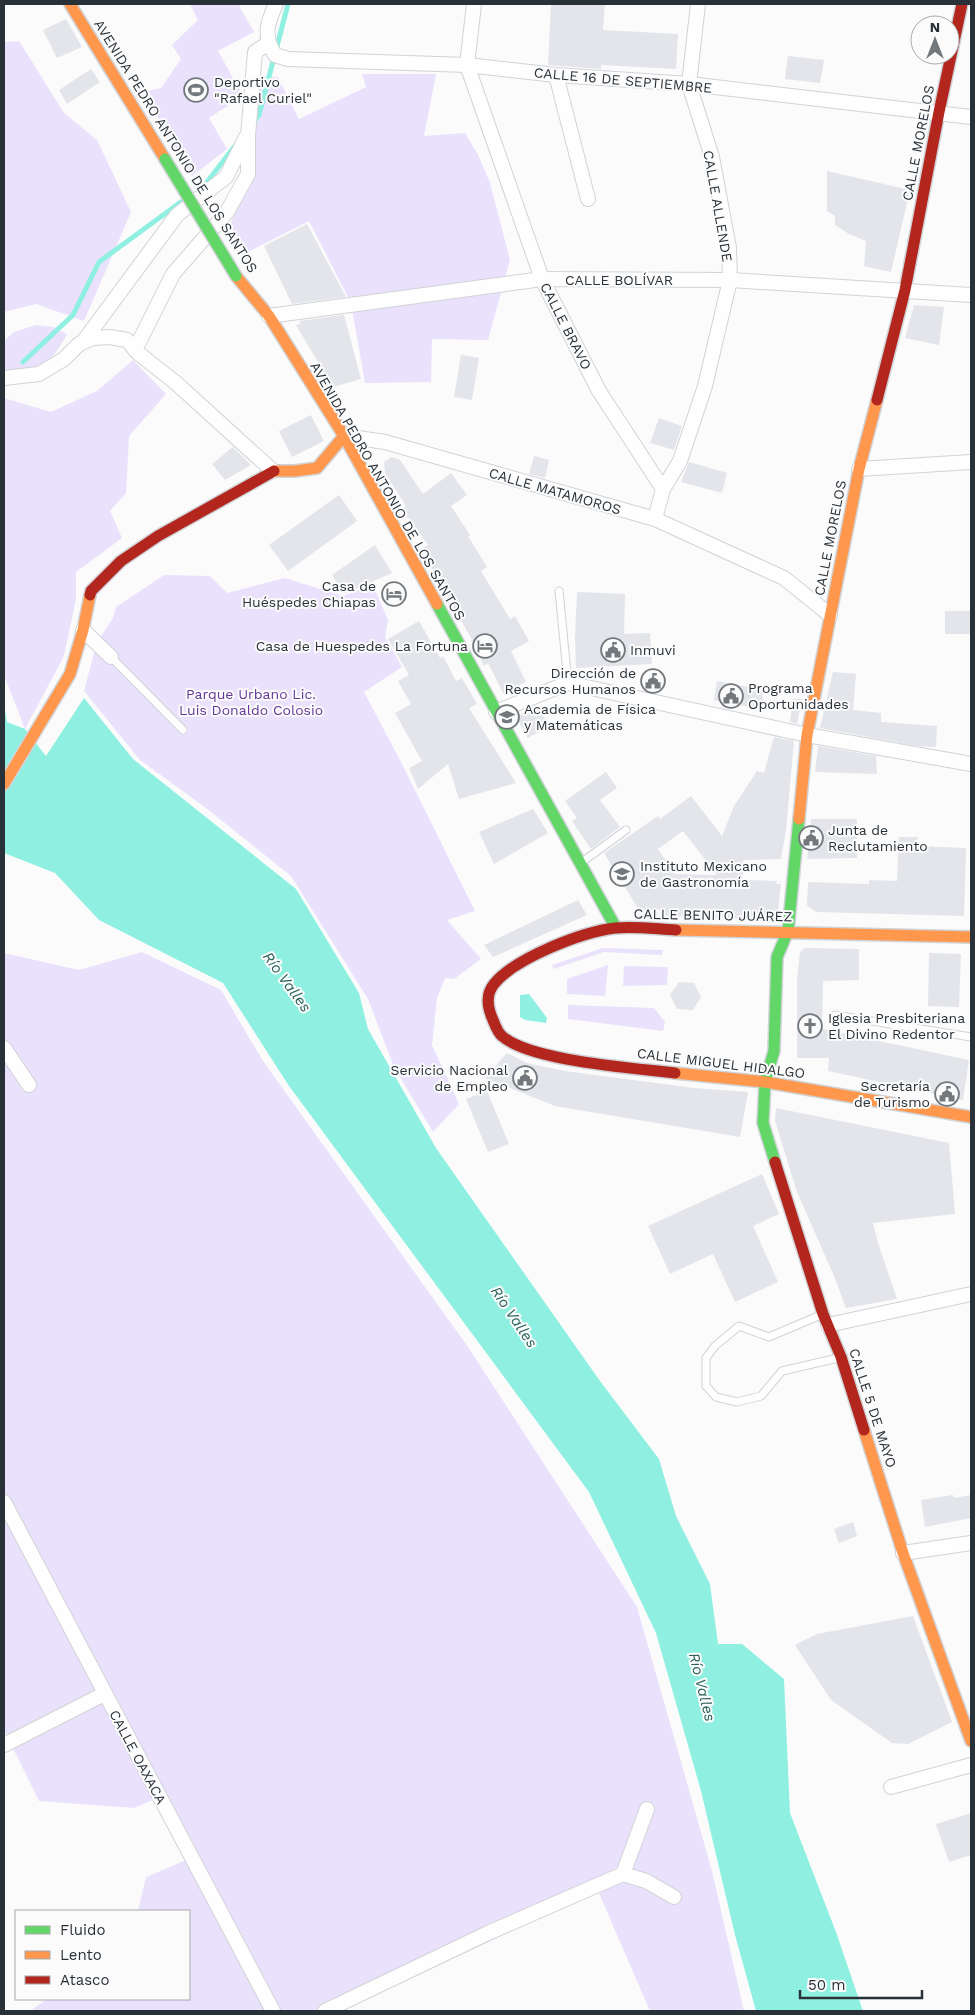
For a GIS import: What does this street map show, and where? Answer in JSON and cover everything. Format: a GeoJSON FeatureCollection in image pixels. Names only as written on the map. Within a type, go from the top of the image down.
{"type":"FeatureCollection","features":[{"type":"Feature","properties":{"kind":"street","name":"AVENIDA PEDRO ANTONIO DE LOS SANTOS"},"geometry":{"type":"LineString","coordinates":[[70,4],[236,276],[269,316],[344,436],[616,928]]}},
{"type":"Feature","properties":{"kind":"street"},"geometry":{"type":"LineString","coordinates":[[135,350],[174,274],[227,212],[248,174],[249,132],[256,52],[271,49],[268,21],[276,4]]}},
{"type":"Feature","properties":{"kind":"street"},"geometry":{"type":"LineString","coordinates":[[467,65],[474,4]]}},
{"type":"Feature","properties":{"kind":"street","name":"CALLE ALLENDE"},"geometry":{"type":"LineString","coordinates":[[655,519],[663,489],[680,461],[705,386],[730,280],[729,248],[712,158],[689,84],[698,4]]}},
{"type":"Feature","properties":{"kind":"street","name":"CALLE MORELOS"},"geometry":{"type":"LineString","coordinates":[[765,1082],[774,1051],[777,957],[788,931],[807,735],[859,469],[905,290],[962,4]]}},
{"type":"Feature","properties":{"kind":"street","name":"CALLE 16 DE SEPTIEMBRE"},"geometry":{"type":"LineString","coordinates":[[271,49],[288,59],[467,65],[556,75],[689,84],[971,117]]}},
{"type":"Feature","properties":{"kind":"street","name":"CALLE BRAVO"},"geometry":{"type":"LineString","coordinates":[[467,65],[542,279],[599,391],[663,489]]}},
{"type":"Feature","properties":{"kind":"street"},"geometry":{"type":"LineString","coordinates":[[556,75],[588,199]]}},
{"type":"Feature","properties":{"kind":"street"},"geometry":{"type":"LineString","coordinates":[[88,340],[177,215],[226,177],[249,132]]}},
{"type":"Feature","properties":{"kind":"street","name":"CALLE BOLÍVAR"},"geometry":{"type":"LineString","coordinates":[[269,316],[542,279],[730,280],[971,295]]}},
{"type":"Feature","properties":{"kind":"street"},"geometry":{"type":"LineString","coordinates":[[4,378],[39,374],[64,359],[79,344],[88,340],[110,336],[127,340],[135,350],[273,471]]}},
{"type":"Feature","properties":{"kind":"street"},"geometry":{"type":"LineString","coordinates":[[4,784],[70,674],[83,630],[91,590],[121,561],[158,536],[273,471],[317,468],[344,436]]}},
{"type":"Feature","properties":{"kind":"street","name":"CALLE MATAMOROS"},"geometry":{"type":"LineString","coordinates":[[344,436],[385,442],[655,519],[784,578],[830,615]]}},
{"type":"Feature","properties":{"kind":"street"},"geometry":{"type":"LineString","coordinates":[[859,469],[971,462]]}},
{"type":"Feature","properties":{"kind":"street"},"geometry":{"type":"LineString","coordinates":[[83,630],[112,657]]}},
{"type":"Feature","properties":{"kind":"street"},"geometry":{"type":"LineString","coordinates":[[496,712],[568,683],[807,735],[971,764]]}},
{"type":"Feature","properties":{"kind":"street","name":"CALLE BENITO JUÁREZ"},"geometry":{"type":"LineString","coordinates":[[488,1008],[492,986],[505,973],[541,950],[591,933],[616,928],[971,937]]}},
{"type":"Feature","properties":{"kind":"street","name":"CALLE MIGUEL HIDALGO"},"geometry":{"type":"LineString","coordinates":[[488,1008],[501,1036],[530,1052],[696,1076],[765,1082],[971,1118]]}},
{"type":"Feature","properties":{"kind":"street"},"geometry":{"type":"LineString","coordinates":[[4,1048],[29,1085]]}},
{"type":"Feature","properties":{"kind":"street","name":"CALLE 5 DE MAYO"},"geometry":{"type":"LineString","coordinates":[[765,1082],[763,1122],[826,1320],[841,1357],[904,1553],[971,1741]]}},
{"type":"Feature","properties":{"kind":"street"},"geometry":{"type":"LineString","coordinates":[[826,1320],[971,1294]]}},
{"type":"Feature","properties":{"kind":"street","name":"CALLE OAXACA"},"geometry":{"type":"LineString","coordinates":[[4,1502],[273,2011]]}},
{"type":"Feature","properties":{"kind":"street"},"geometry":{"type":"LineString","coordinates":[[904,1553],[971,1543]]}},
{"type":"Feature","properties":{"kind":"street"},"geometry":{"type":"LineString","coordinates":[[4,1745],[104,1694]]}},
{"type":"Feature","properties":{"kind":"street"},"geometry":{"type":"LineString","coordinates":[[891,1787],[971,1765]]}},
{"type":"Feature","properties":{"kind":"street"},"geometry":{"type":"LineString","coordinates":[[623,1874],[647,1809]]}},
{"type":"Feature","properties":{"kind":"street"},"geometry":{"type":"LineString","coordinates":[[325,2011],[488,1933],[623,1874],[646,1881],[674,1897]]}},
{"type":"Feature","properties":{"kind":"lane"},"geometry":{"type":"LineString","coordinates":[[559,590],[568,683]]}},
{"type":"Feature","properties":{"kind":"lane"},"geometry":{"type":"LineString","coordinates":[[112,657],[183,730]]}},
{"type":"Feature","properties":{"kind":"lane"},"geometry":{"type":"LineString","coordinates":[[579,863],[626,830]]}},
{"type":"Feature","properties":{"kind":"lane"},"geometry":{"type":"LineString","coordinates":[[835,1015],[971,1037]]}},
{"type":"Feature","properties":{"kind":"lane"},"geometry":{"type":"LineString","coordinates":[[826,1320],[769,1337],[739,1326],[715,1346],[706,1358],[706,1386],[716,1397],[737,1402],[761,1396],[782,1371],[841,1357]]}},
{"type":"Feature","properties":{"kind":"green space","name":"Deportivo \"Rafael Curiel\""},"geometry":{"type":"Polygon","coordinates":[[[190,4],[242,4],[239,6],[254,32],[218,51],[243,96],[209,118],[227,149],[192,176],[143,92],[161,88],[181,59],[172,45],[198,20],[190,4]]]}},
{"type":"Feature","properties":{"kind":"green space"},"geometry":{"type":"Polygon","coordinates":[[[19,41],[64,113],[97,140],[131,212],[84,321],[36,304],[4,312],[4,42],[19,41]]]}},
{"type":"Feature","properties":{"kind":"green space"},"geometry":{"type":"Polygon","coordinates":[[[362,74],[436,74],[424,136],[465,133],[478,155],[490,183],[510,260],[488,340],[432,339],[431,382],[365,383],[351,303],[309,221],[246,253],[230,225],[250,180],[258,76],[278,77],[299,119],[366,87],[362,74]]]}},
{"type":"Feature","properties":{"kind":"green space"},"geometry":{"type":"Polygon","coordinates":[[[36,325],[53,327],[67,334],[49,360],[35,368],[4,371],[4,341],[14,332],[36,325]]]}},
{"type":"Feature","properties":{"kind":"green space"},"geometry":{"type":"Polygon","coordinates":[[[133,360],[166,394],[129,436],[126,493],[110,511],[122,538],[76,572],[76,599],[64,656],[25,729],[4,675],[4,398],[51,412],[97,391],[133,360]]]}},
{"type":"Feature","properties":{"kind":"green space","name":"Parque Urbano Lic. Luis Donaldo Colosio"},"geometry":{"type":"Polygon","coordinates":[[[164,575],[210,576],[227,593],[285,578],[343,596],[373,585],[388,620],[385,637],[402,667],[364,692],[475,911],[447,920],[481,959],[454,979],[445,978],[437,998],[432,1045],[459,1104],[433,1132],[394,1067],[368,999],[291,876],[206,808],[140,760],[84,691],[97,642],[113,618],[116,607],[164,575]]]}},
{"type":"Feature","properties":{"kind":"green space"},"geometry":{"type":"Polygon","coordinates":[[[603,948],[663,950],[662,955],[604,952],[554,969],[552,965],[603,948]]]}},
{"type":"Feature","properties":{"kind":"green space"},"geometry":{"type":"Polygon","coordinates":[[[142,952],[221,990],[263,1061],[468,1347],[637,1607],[712,1871],[744,2011],[650,2011],[598,1891],[340,2011],[30,2011],[46,2000],[190,2000],[190,1910],[138,1910],[146,1877],[196,1856],[164,1795],[134,1808],[39,1801],[4,1732],[4,953],[79,970],[142,952]]]}},
{"type":"Feature","properties":{"kind":"green space"},"geometry":{"type":"Polygon","coordinates":[[[608,965],[605,996],[567,994],[567,979],[608,965]]]}},
{"type":"Feature","properties":{"kind":"green space"},"geometry":{"type":"Polygon","coordinates":[[[624,966],[668,967],[667,985],[623,986],[624,966]]]}},
{"type":"Feature","properties":{"kind":"green space"},"geometry":{"type":"Polygon","coordinates":[[[568,1005],[654,1008],[665,1022],[663,1031],[568,1019],[568,1005]]]}},
{"type":"Feature","properties":{"kind":"water","name":"Río Valles"},"geometry":{"type":"Polygon","coordinates":[[[84,698],[133,759],[296,889],[359,993],[368,1029],[436,1148],[600,1381],[659,1459],[676,1516],[710,1584],[718,1644],[742,1644],[784,1679],[790,1813],[836,1932],[863,2011],[756,2011],[735,1935],[701,1791],[656,1633],[589,1492],[289,1086],[223,983],[99,920],[55,873],[4,853],[4,704],[7,722],[25,729],[46,756],[84,698]]]}},
{"type":"Feature","properties":{"kind":"water"},"geometry":{"type":"Polygon","coordinates":[[[529,994],[547,1018],[546,1023],[525,1020],[520,1017],[520,995],[529,994]]]}},
{"type":"Feature","properties":{"kind":"building"},"geometry":{"type":"Polygon","coordinates":[[[551,4],[605,4],[603,30],[678,34],[676,69],[601,65],[601,69],[548,65],[551,4]]]}},
{"type":"Feature","properties":{"kind":"building"},"geometry":{"type":"Polygon","coordinates":[[[66,19],[82,47],[57,58],[43,30],[66,19]]]}},
{"type":"Feature","properties":{"kind":"building"},"geometry":{"type":"Polygon","coordinates":[[[788,56],[824,60],[820,83],[785,79],[788,56]]]}},
{"type":"Feature","properties":{"kind":"building"},"geometry":{"type":"Polygon","coordinates":[[[91,69],[100,82],[67,104],[59,90],[91,69]]]}},
{"type":"Feature","properties":{"kind":"building"},"geometry":{"type":"Polygon","coordinates":[[[827,171],[910,190],[891,272],[864,266],[866,241],[849,234],[835,225],[835,216],[827,211],[827,171]]]}},
{"type":"Feature","properties":{"kind":"building"},"geometry":{"type":"Polygon","coordinates":[[[307,224],[346,297],[292,304],[264,246],[307,224]]]}},
{"type":"Feature","properties":{"kind":"building"},"geometry":{"type":"Polygon","coordinates":[[[914,305],[944,307],[939,345],[905,338],[914,305]]]}},
{"type":"Feature","properties":{"kind":"building"},"geometry":{"type":"Polygon","coordinates":[[[344,315],[361,379],[333,387],[296,325],[301,324],[299,321],[344,315]]]}},
{"type":"Feature","properties":{"kind":"building"},"geometry":{"type":"Polygon","coordinates":[[[461,355],[479,358],[472,400],[454,397],[461,355]]]}},
{"type":"Feature","properties":{"kind":"building"},"geometry":{"type":"Polygon","coordinates":[[[311,415],[324,441],[292,457],[279,431],[311,415]]]}},
{"type":"Feature","properties":{"kind":"building"},"geometry":{"type":"Polygon","coordinates":[[[659,418],[682,426],[674,450],[650,443],[659,418]]]}},
{"type":"Feature","properties":{"kind":"building"},"geometry":{"type":"Polygon","coordinates":[[[233,447],[251,465],[225,480],[212,464],[233,447]]]}},
{"type":"Feature","properties":{"kind":"building"},"geometry":{"type":"Polygon","coordinates":[[[534,456],[549,460],[545,478],[529,474],[534,456]]]}},
{"type":"Feature","properties":{"kind":"building"},"geometry":{"type":"Polygon","coordinates":[[[392,457],[400,460],[423,494],[451,473],[467,495],[451,506],[470,535],[468,536],[487,567],[481,571],[510,619],[515,616],[529,641],[511,651],[526,682],[503,693],[488,663],[484,666],[472,640],[429,564],[432,562],[423,548],[428,545],[402,509],[406,506],[385,473],[384,462],[392,457]]]}},
{"type":"Feature","properties":{"kind":"building"},"geometry":{"type":"Polygon","coordinates":[[[689,462],[727,473],[722,493],[681,482],[689,462]]]}},
{"type":"Feature","properties":{"kind":"building"},"geometry":{"type":"Polygon","coordinates":[[[339,495],[357,521],[288,571],[269,545],[339,495]]]}},
{"type":"Feature","properties":{"kind":"building"},"geometry":{"type":"Polygon","coordinates":[[[375,545],[392,573],[344,594],[332,575],[375,545]]]}},
{"type":"Feature","properties":{"kind":"building"},"geometry":{"type":"Polygon","coordinates":[[[577,592],[625,594],[624,634],[650,633],[652,664],[576,668],[577,592]]]}},
{"type":"Feature","properties":{"kind":"building"},"geometry":{"type":"Polygon","coordinates":[[[945,611],[971,611],[971,634],[945,634],[945,611]]]}},
{"type":"Feature","properties":{"kind":"building"},"geometry":{"type":"Polygon","coordinates":[[[419,621],[440,658],[443,656],[456,681],[462,678],[477,704],[469,708],[516,783],[459,799],[448,764],[418,789],[409,768],[422,761],[395,713],[411,704],[398,681],[409,675],[388,639],[419,621]]]}},
{"type":"Feature","properties":{"kind":"building"},"geometry":{"type":"Polygon","coordinates":[[[833,672],[856,674],[853,710],[881,713],[881,722],[937,726],[936,747],[917,746],[820,728],[833,672]]]}},
{"type":"Feature","properties":{"kind":"building"},"geometry":{"type":"Polygon","coordinates":[[[717,681],[764,690],[760,709],[714,700],[717,681]]]}},
{"type":"Feature","properties":{"kind":"building"},"geometry":{"type":"Polygon","coordinates":[[[793,699],[802,699],[797,724],[790,722],[793,699]]]}},
{"type":"Feature","properties":{"kind":"building"},"geometry":{"type":"Polygon","coordinates":[[[537,706],[549,726],[528,738],[516,717],[537,706]]]}},
{"type":"Feature","properties":{"kind":"building"},"geometry":{"type":"Polygon","coordinates":[[[774,737],[794,741],[786,830],[781,859],[743,860],[743,880],[777,881],[776,884],[781,884],[777,920],[663,916],[663,910],[639,910],[604,853],[658,816],[660,819],[691,796],[722,836],[734,806],[757,771],[764,773],[774,737]],[[683,831],[658,849],[675,874],[717,875],[683,831]]]}},
{"type":"Feature","properties":{"kind":"building"},"geometry":{"type":"Polygon","coordinates":[[[818,746],[876,756],[877,774],[815,772],[818,746]]]}},
{"type":"Feature","properties":{"kind":"building"},"geometry":{"type":"Polygon","coordinates":[[[606,772],[617,788],[600,800],[620,827],[591,849],[572,821],[577,818],[565,801],[606,772]]]}},
{"type":"Feature","properties":{"kind":"building"},"geometry":{"type":"Polygon","coordinates":[[[533,809],[548,833],[494,864],[479,832],[533,809]]]}},
{"type":"Feature","properties":{"kind":"building"},"geometry":{"type":"Polygon","coordinates":[[[811,819],[857,819],[857,858],[807,859],[811,819]]]}},
{"type":"Feature","properties":{"kind":"building"},"geometry":{"type":"Polygon","coordinates":[[[899,837],[918,837],[917,846],[966,848],[964,916],[816,912],[807,905],[808,882],[869,884],[869,880],[897,881],[899,837]]]}},
{"type":"Feature","properties":{"kind":"building"},"geometry":{"type":"Polygon","coordinates":[[[578,900],[587,915],[493,957],[484,945],[578,900]]]}},
{"type":"Feature","properties":{"kind":"building"},"geometry":{"type":"Polygon","coordinates":[[[805,948],[859,949],[859,980],[823,981],[822,1029],[969,1060],[963,1100],[828,1071],[829,1058],[797,1058],[797,979],[800,952],[805,948]]]}},
{"type":"Feature","properties":{"kind":"building"},"geometry":{"type":"Polygon","coordinates":[[[929,953],[961,954],[959,1007],[928,1006],[929,953]]]}},
{"type":"Feature","properties":{"kind":"building"},"geometry":{"type":"Polygon","coordinates":[[[679,982],[694,983],[701,997],[693,1010],[677,1009],[670,995],[679,982]]]}},
{"type":"Feature","properties":{"kind":"building"},"geometry":{"type":"Polygon","coordinates":[[[507,1053],[527,1063],[565,1071],[694,1088],[748,1092],[740,1137],[555,1106],[485,1078],[507,1053]]]}},
{"type":"Feature","properties":{"kind":"building"},"geometry":{"type":"Polygon","coordinates":[[[487,1091],[509,1144],[488,1152],[466,1099],[487,1091]]]}},
{"type":"Feature","properties":{"kind":"building"},"geometry":{"type":"Polygon","coordinates":[[[776,1108],[949,1143],[955,1214],[873,1223],[897,1299],[846,1308],[797,1192],[775,1121],[776,1108]]]}},
{"type":"Feature","properties":{"kind":"building"},"geometry":{"type":"Polygon","coordinates":[[[762,1174],[779,1214],[753,1226],[778,1282],[735,1302],[713,1254],[670,1274],[648,1226],[762,1174]]]}},
{"type":"Feature","properties":{"kind":"building"},"geometry":{"type":"Polygon","coordinates":[[[953,1495],[954,1498],[971,1495],[971,1518],[925,1527],[921,1500],[953,1495]]]}},
{"type":"Feature","properties":{"kind":"building"},"geometry":{"type":"Polygon","coordinates":[[[853,1522],[857,1536],[839,1543],[834,1529],[853,1522]]]}},
{"type":"Feature","properties":{"kind":"building"},"geometry":{"type":"Polygon","coordinates":[[[913,1616],[952,1722],[908,1744],[892,1743],[831,1700],[795,1645],[817,1634],[913,1616]]]}},
{"type":"Feature","properties":{"kind":"building"},"geometry":{"type":"Polygon","coordinates":[[[971,1813],[971,1855],[949,1862],[936,1824],[971,1813]]]}},
{"type":"Feature","properties":{"kind":"waterway"},"geometry":{"type":"LineString","coordinates":[[253,123],[259,115],[288,4]]}},
{"type":"Feature","properties":{"kind":"waterway"},"geometry":{"type":"LineString","coordinates":[[204,186],[234,147]]}},
{"type":"Feature","properties":{"kind":"waterway"},"geometry":{"type":"LineString","coordinates":[[23,362],[73,315],[99,262],[185,199]]}},
{"type":"Feature","properties":{"kind":"traffic: fast"},"geometry":{"type":"LineString","coordinates":[[165,159],[236,276]]}},
{"type":"Feature","properties":{"kind":"traffic: fast"},"geometry":{"type":"LineString","coordinates":[[437,604],[616,928]]}},
{"type":"Feature","properties":{"kind":"traffic: fast"},"geometry":{"type":"LineString","coordinates":[[775,1162],[763,1123],[765,1082],[774,1051],[777,957],[788,931],[799,819]]}},
{"type":"Feature","properties":{"kind":"traffic: slow"},"geometry":{"type":"LineString","coordinates":[[70,4],[165,159]]}},
{"type":"Feature","properties":{"kind":"traffic: slow"},"geometry":{"type":"LineString","coordinates":[[236,276],[269,316],[344,436],[437,604]]}},
{"type":"Feature","properties":{"kind":"traffic: slow"},"geometry":{"type":"LineString","coordinates":[[799,819],[807,735],[859,469],[877,400]]}},
{"type":"Feature","properties":{"kind":"traffic: slow"},"geometry":{"type":"LineString","coordinates":[[274,471],[317,468],[344,436]]}},
{"type":"Feature","properties":{"kind":"traffic: slow"},"geometry":{"type":"LineString","coordinates":[[4,784],[70,674],[83,630],[90,595]]}},
{"type":"Feature","properties":{"kind":"traffic: slow"},"geometry":{"type":"LineString","coordinates":[[676,930],[971,937]]}},
{"type":"Feature","properties":{"kind":"traffic: slow"},"geometry":{"type":"LineString","coordinates":[[675,1073],[765,1082],[971,1117]]}},
{"type":"Feature","properties":{"kind":"traffic: slow"},"geometry":{"type":"LineString","coordinates":[[864,1430],[903,1553],[971,1741]]}},
{"type":"Feature","properties":{"kind":"traffic: jam"},"geometry":{"type":"LineString","coordinates":[[877,400],[905,290],[962,4]]}},
{"type":"Feature","properties":{"kind":"traffic: jam"},"geometry":{"type":"LineString","coordinates":[[90,595],[91,591],[121,561],[158,536],[274,471]]}},
{"type":"Feature","properties":{"kind":"traffic: jam"},"geometry":{"type":"LineString","coordinates":[[675,1073],[584,1062],[535,1052],[516,1045],[499,1033],[491,1016],[488,997],[491,988],[504,974],[533,956],[568,941],[601,930],[615,928],[638,927],[676,930]]}},
{"type":"Feature","properties":{"kind":"traffic: jam"},"geometry":{"type":"LineString","coordinates":[[775,1162],[823,1314],[841,1357],[864,1430]]}},
{"type":"Feature","properties":{"kind":"place","name":"Deportivo \"Rafael Curiel\""},"geometry":{"type":"Point","coordinates":[196,90]}},
{"type":"Feature","properties":{"kind":"place","name":"Casa de Huéspedes Chiapas"},"geometry":{"type":"Point","coordinates":[394,594]}},
{"type":"Feature","properties":{"kind":"place","name":"Casa de Huespedes La Fortuna"},"geometry":{"type":"Point","coordinates":[485,646]}},
{"type":"Feature","properties":{"kind":"place","name":"Inmuvi"},"geometry":{"type":"Point","coordinates":[613,650]}},
{"type":"Feature","properties":{"kind":"place","name":"Dirección de Recursos Humanos"},"geometry":{"type":"Point","coordinates":[653,681]}},
{"type":"Feature","properties":{"kind":"place","name":"Programa Oportunidades"},"geometry":{"type":"Point","coordinates":[731,696]}},
{"type":"Feature","properties":{"kind":"place","name":"Academia de Física y Matemáticas"},"geometry":{"type":"Point","coordinates":[507,717]}},
{"type":"Feature","properties":{"kind":"place","name":"Junta de Reclutamiento"},"geometry":{"type":"Point","coordinates":[811,838]}},
{"type":"Feature","properties":{"kind":"place","name":"Instituto Mexicano de Gastronomía"},"geometry":{"type":"Point","coordinates":[622,874]}},
{"type":"Feature","properties":{"kind":"place","name":"Iglesia Presbiteriana El Divino Redentor"},"geometry":{"type":"Point","coordinates":[810,1026]}},
{"type":"Feature","properties":{"kind":"place","name":"Servicio Nacional de Empleo"},"geometry":{"type":"Point","coordinates":[525,1078]}},
{"type":"Feature","properties":{"kind":"place","name":"Secretaría de Turismo"},"geometry":{"type":"Point","coordinates":[947,1094]}}]}
